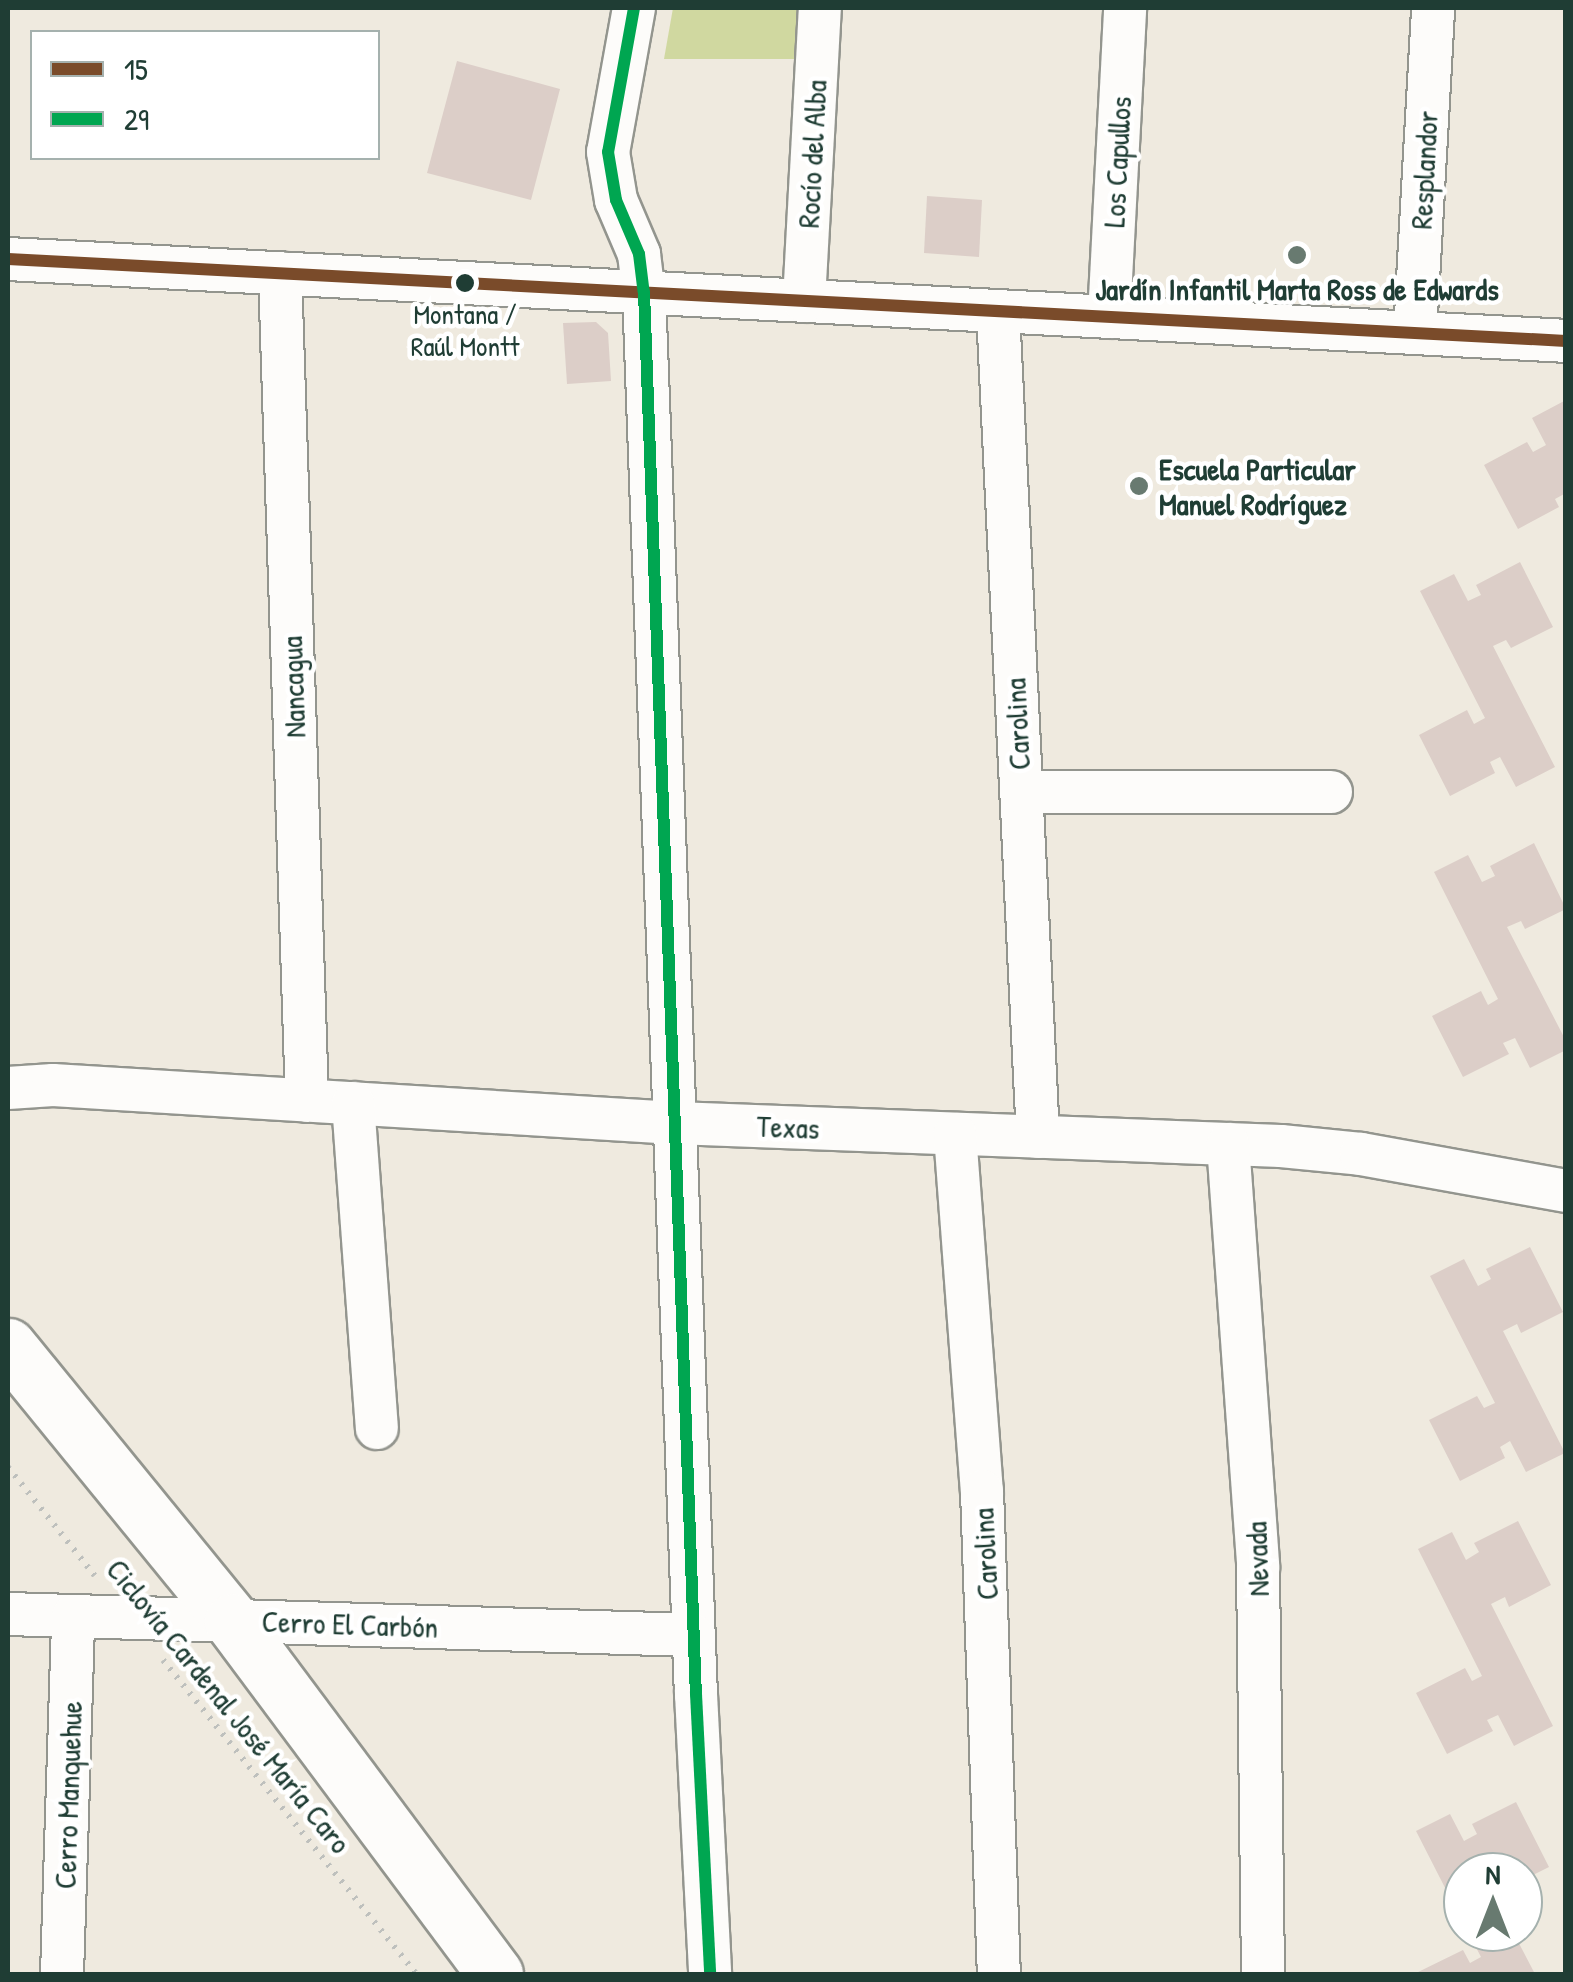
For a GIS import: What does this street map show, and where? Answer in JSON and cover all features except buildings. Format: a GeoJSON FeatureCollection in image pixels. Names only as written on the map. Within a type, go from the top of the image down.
{"type":"FeatureCollection","features":[{"type":"Feature","properties":{"kind":"main road"},"geometry":{"type":"LineString","coordinates":[[8,1346],[232,1620],[495,1974]]}},
{"type":"Feature","properties":{"kind":"street"},"geometry":{"type":"LineString","coordinates":[[634,8],[608,152],[616,200],[640,254],[644,292],[693,1635],[710,1974]]}},
{"type":"Feature","properties":{"kind":"street","name":"Rocío del Alba"},"geometry":{"type":"LineString","coordinates":[[804,301],[820,8]]}},
{"type":"Feature","properties":{"kind":"street","name":"Los Capullos"},"geometry":{"type":"LineString","coordinates":[[1109,317],[1125,8]]}},
{"type":"Feature","properties":{"kind":"street","name":"Resplandor"},"geometry":{"type":"LineString","coordinates":[[1415,333],[1433,8]]}},
{"type":"Feature","properties":{"kind":"street"},"geometry":{"type":"LineString","coordinates":[[8,259],[1566,341]]}},
{"type":"Feature","properties":{"kind":"street","name":"Nancagua"},"geometry":{"type":"LineString","coordinates":[[280,273],[307,1101]]}},
{"type":"Feature","properties":{"kind":"street","name":"Carolina"},"geometry":{"type":"LineString","coordinates":[[998,311],[1038,1137]]}},
{"type":"Feature","properties":{"kind":"street"},"geometry":{"type":"LineString","coordinates":[[1021,792],[1332,792]]}},
{"type":"Feature","properties":{"kind":"street","name":"Texas"},"geometry":{"type":"LineString","coordinates":[[8,1088],[53,1085],[675,1123],[1228,1144],[1362,1154],[1566,1191]]}},
{"type":"Feature","properties":{"kind":"street"},"geometry":{"type":"LineString","coordinates":[[352,1103],[377,1428]]}},
{"type":"Feature","properties":{"kind":"street","name":"Carolina"},"geometry":{"type":"LineString","coordinates":[[955,1134],[984,1528],[999,1974]]}},
{"type":"Feature","properties":{"kind":"street","name":"Nevada"},"geometry":{"type":"LineString","coordinates":[[1228,1144],[1258,1567],[1263,1974]]}},
{"type":"Feature","properties":{"kind":"street","name":"Cerro El Carbón"},"geometry":{"type":"LineString","coordinates":[[8,1614],[693,1635]]}},
{"type":"Feature","properties":{"kind":"street","name":"Cerro Manquehue"},"geometry":{"type":"LineString","coordinates":[[62,1974],[74,1616]]}},
{"type":"Feature","properties":{"kind":"path","name":"Ciclovía Cardenal José María Caro"},"geometry":{"type":"LineString","coordinates":[[8,1466],[416,1974]]}},
{"type":"Feature","properties":{"kind":"green space"},"geometry":{"type":"Polygon","coordinates":[[[673,8],[802,8],[798,59],[664,59],[673,8]]]}},
{"type":"Feature","properties":{"kind":"transit line","name":"29"},"geometry":{"type":"LineString","coordinates":[[634,8],[608,152],[616,200],[639,254],[644,292],[696,1694],[710,1974]]}},
{"type":"Feature","properties":{"kind":"transit line","name":"15"},"geometry":{"type":"LineString","coordinates":[[8,259],[1566,341]]}},
{"type":"Feature","properties":{"kind":"place","name":"Jardín Infantil Marta Ross de Edwards"},"geometry":{"type":"Point","coordinates":[1297,255]}},
{"type":"Feature","properties":{"kind":"place","name":"Montana / Raúl Montt"},"geometry":{"type":"Point","coordinates":[465,283]}},
{"type":"Feature","properties":{"kind":"place","name":"Escuela Particular Manuel Rodríguez"},"geometry":{"type":"Point","coordinates":[1139,486]}}]}
